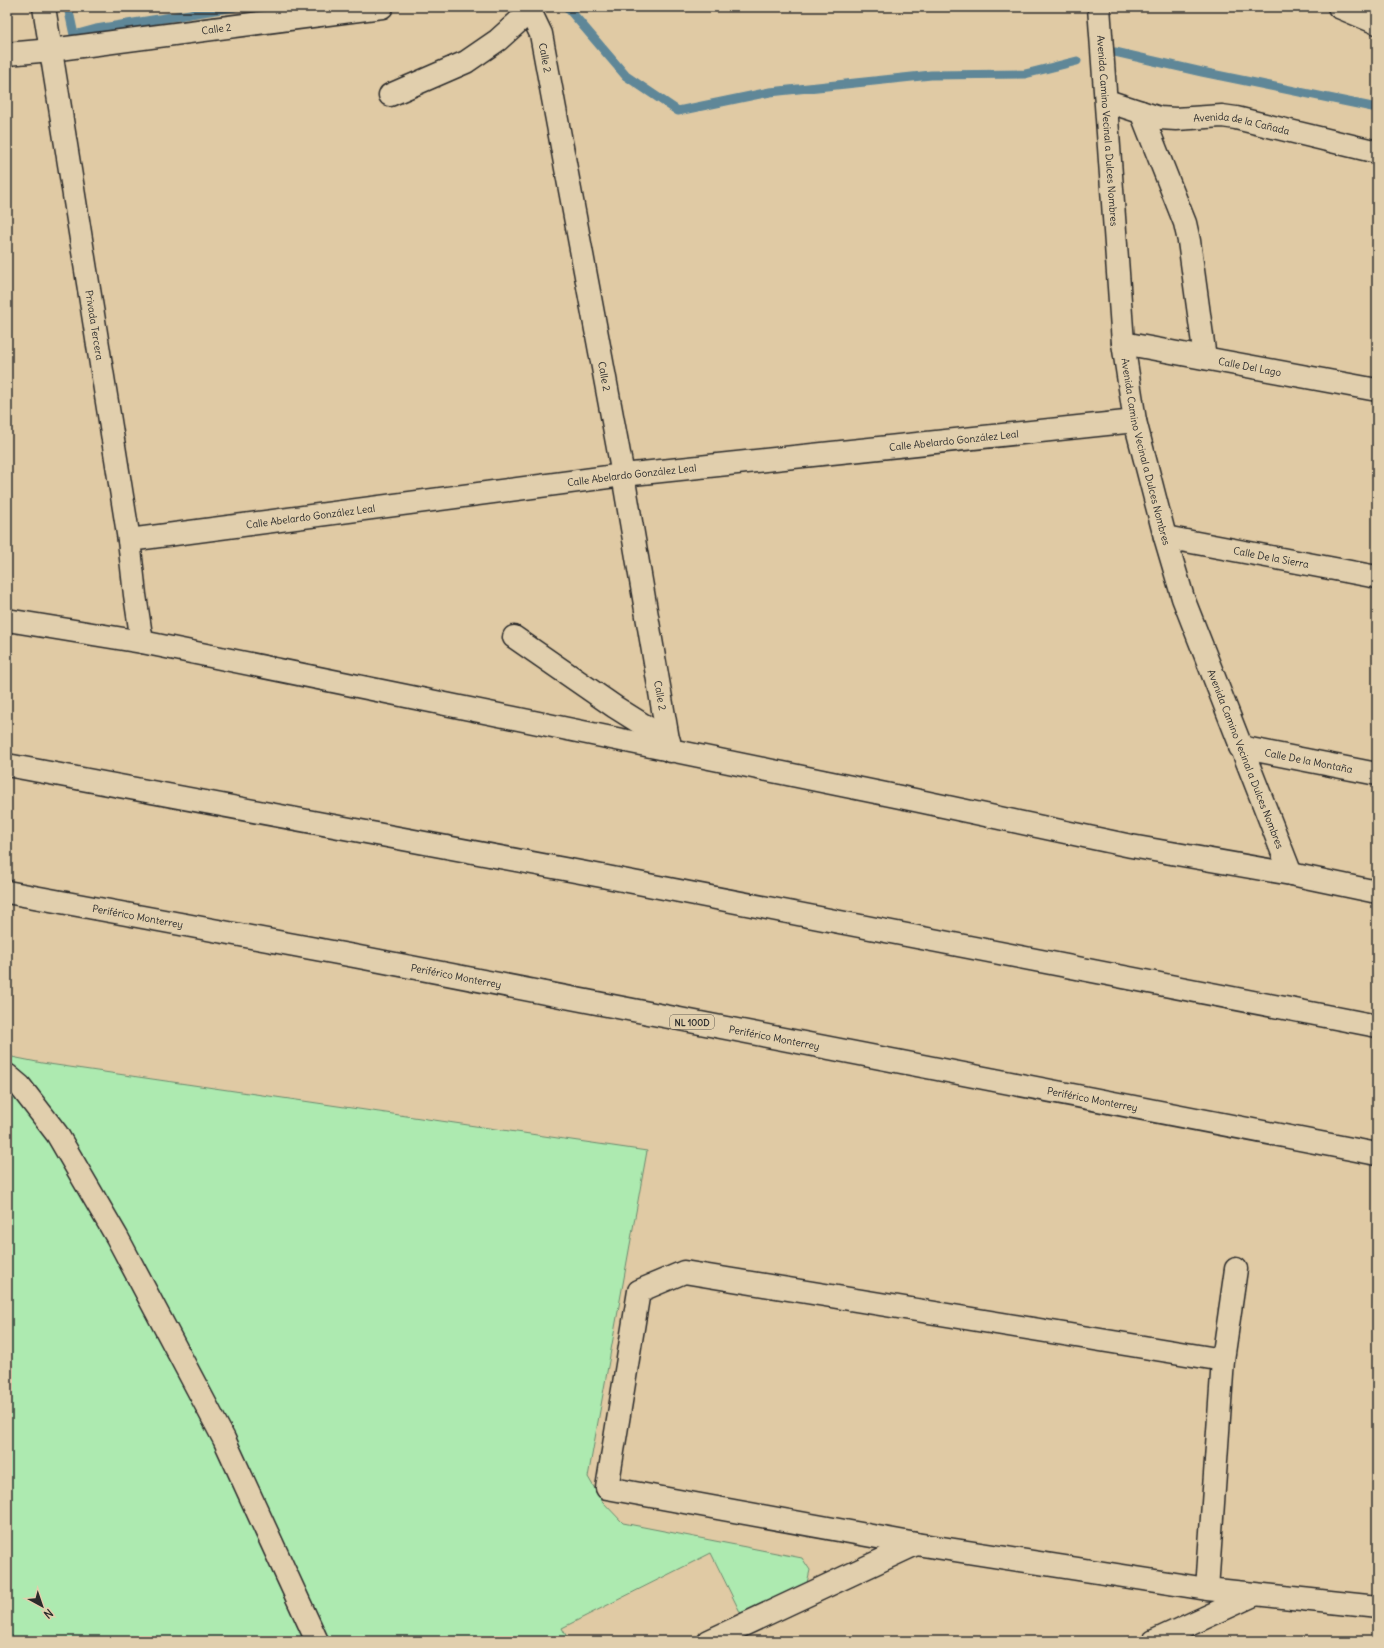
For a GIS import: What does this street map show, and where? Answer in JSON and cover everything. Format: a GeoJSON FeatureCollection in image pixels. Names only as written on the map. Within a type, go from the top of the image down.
{"type":"FeatureCollection","features":[{"type":"Feature","properties":{"kind":"main road","name":"Privada Tercera"},"geometry":{"type":"LineString","coordinates":[[44,7],[129,540],[142,642]]}},
{"type":"Feature","properties":{"kind":"main road","name":"Calle 2"},"geometry":{"type":"LineString","coordinates":[[7,54],[51,50],[382,7]]}},
{"type":"Feature","properties":{"kind":"main road","name":"Avenida Camino Vecinal a Dulces Nombres"},"geometry":{"type":"LineString","coordinates":[[1099,7],[1107,101],[1123,343],[1135,422],[1164,537],[1183,598],[1240,747],[1291,874]]}},
{"type":"Feature","properties":{"kind":"main road"},"geometry":{"type":"LineString","coordinates":[[1339,7],[1377,23]]}},
{"type":"Feature","properties":{"kind":"main road","name":"Calle 2"},"geometry":{"type":"LineString","coordinates":[[528,9],[542,34],[623,475],[669,746]]}},
{"type":"Feature","properties":{"kind":"main road"},"geometry":{"type":"LineString","coordinates":[[390,95],[466,62],[498,40],[528,9]]}},
{"type":"Feature","properties":{"kind":"main road","name":"Avenida de la Cañada"},"geometry":{"type":"LineString","coordinates":[[1107,101],[1159,118],[1176,119],[1201,116],[1236,118],[1377,152]]}},
{"type":"Feature","properties":{"kind":"main road"},"geometry":{"type":"LineString","coordinates":[[1141,112],[1185,223],[1189,241],[1205,358]]}},
{"type":"Feature","properties":{"kind":"main road","name":"Calle Del Lago"},"geometry":{"type":"LineString","coordinates":[[1123,343],[1377,390]]}},
{"type":"Feature","properties":{"kind":"main road","name":"Calle Abelardo González Leal"},"geometry":{"type":"LineString","coordinates":[[129,540],[623,475],[1135,422]]}},
{"type":"Feature","properties":{"kind":"main road","name":"Calle De la Sierra"},"geometry":{"type":"LineString","coordinates":[[1164,537],[1377,577]]}},
{"type":"Feature","properties":{"kind":"main road"},"geometry":{"type":"LineString","coordinates":[[7,620],[142,642],[669,746],[1131,846],[1291,874],[1377,892]]}},
{"type":"Feature","properties":{"kind":"main road"},"geometry":{"type":"LineString","coordinates":[[514,637],[669,746]]}},
{"type":"Feature","properties":{"kind":"main road","name":"Calle De la Montaña"},"geometry":{"type":"LineString","coordinates":[[1240,747],[1377,774]]}},
{"type":"Feature","properties":{"kind":"main road"},"geometry":{"type":"LineString","coordinates":[[7,765],[599,875],[1377,1026]]}},
{"type":"Feature","properties":{"kind":"main road","name":"Periférico Monterrey"},"geometry":{"type":"LineString","coordinates":[[7,892],[354,956],[1377,1154]]}},
{"type":"Feature","properties":{"kind":"main road"},"geometry":{"type":"LineString","coordinates":[[7,1075],[20,1086],[57,1134],[117,1237],[224,1438],[317,1641]]}},
{"type":"Feature","properties":{"kind":"main road"},"geometry":{"type":"LineString","coordinates":[[1207,1589],[1223,1360],[1236,1269]]}},
{"type":"Feature","properties":{"kind":"main road"},"geometry":{"type":"LineString","coordinates":[[1223,1360],[684,1272],[639,1291],[607,1488],[916,1544],[1207,1589],[1377,1607]]}},
{"type":"Feature","properties":{"kind":"main road"},"geometry":{"type":"LineString","coordinates":[[709,1641],[916,1544]]}},
{"type":"Feature","properties":{"kind":"main road"},"geometry":{"type":"LineString","coordinates":[[1154,1641],[1254,1595]]}},
{"type":"Feature","properties":{"kind":"green space"},"geometry":{"type":"Polygon","coordinates":[[[7,1056],[42,1063],[647,1151],[588,1477],[602,1501],[623,1523],[802,1558],[810,1570],[807,1583],[741,1614],[711,1553],[562,1628],[569,1641],[7,1641],[7,1056]]]}},
{"type":"Feature","properties":{"kind":"waterway"},"geometry":{"type":"LineString","coordinates":[[68,7],[74,35],[96,29],[234,7]]}},
{"type":"Feature","properties":{"kind":"waterway"},"geometry":{"type":"LineString","coordinates":[[567,7],[626,76],[678,111],[770,92],[931,75],[1025,74],[1077,61]]}},
{"type":"Feature","properties":{"kind":"waterway"},"geometry":{"type":"LineString","coordinates":[[1115,52],[1202,72],[1377,108]]}}]}
